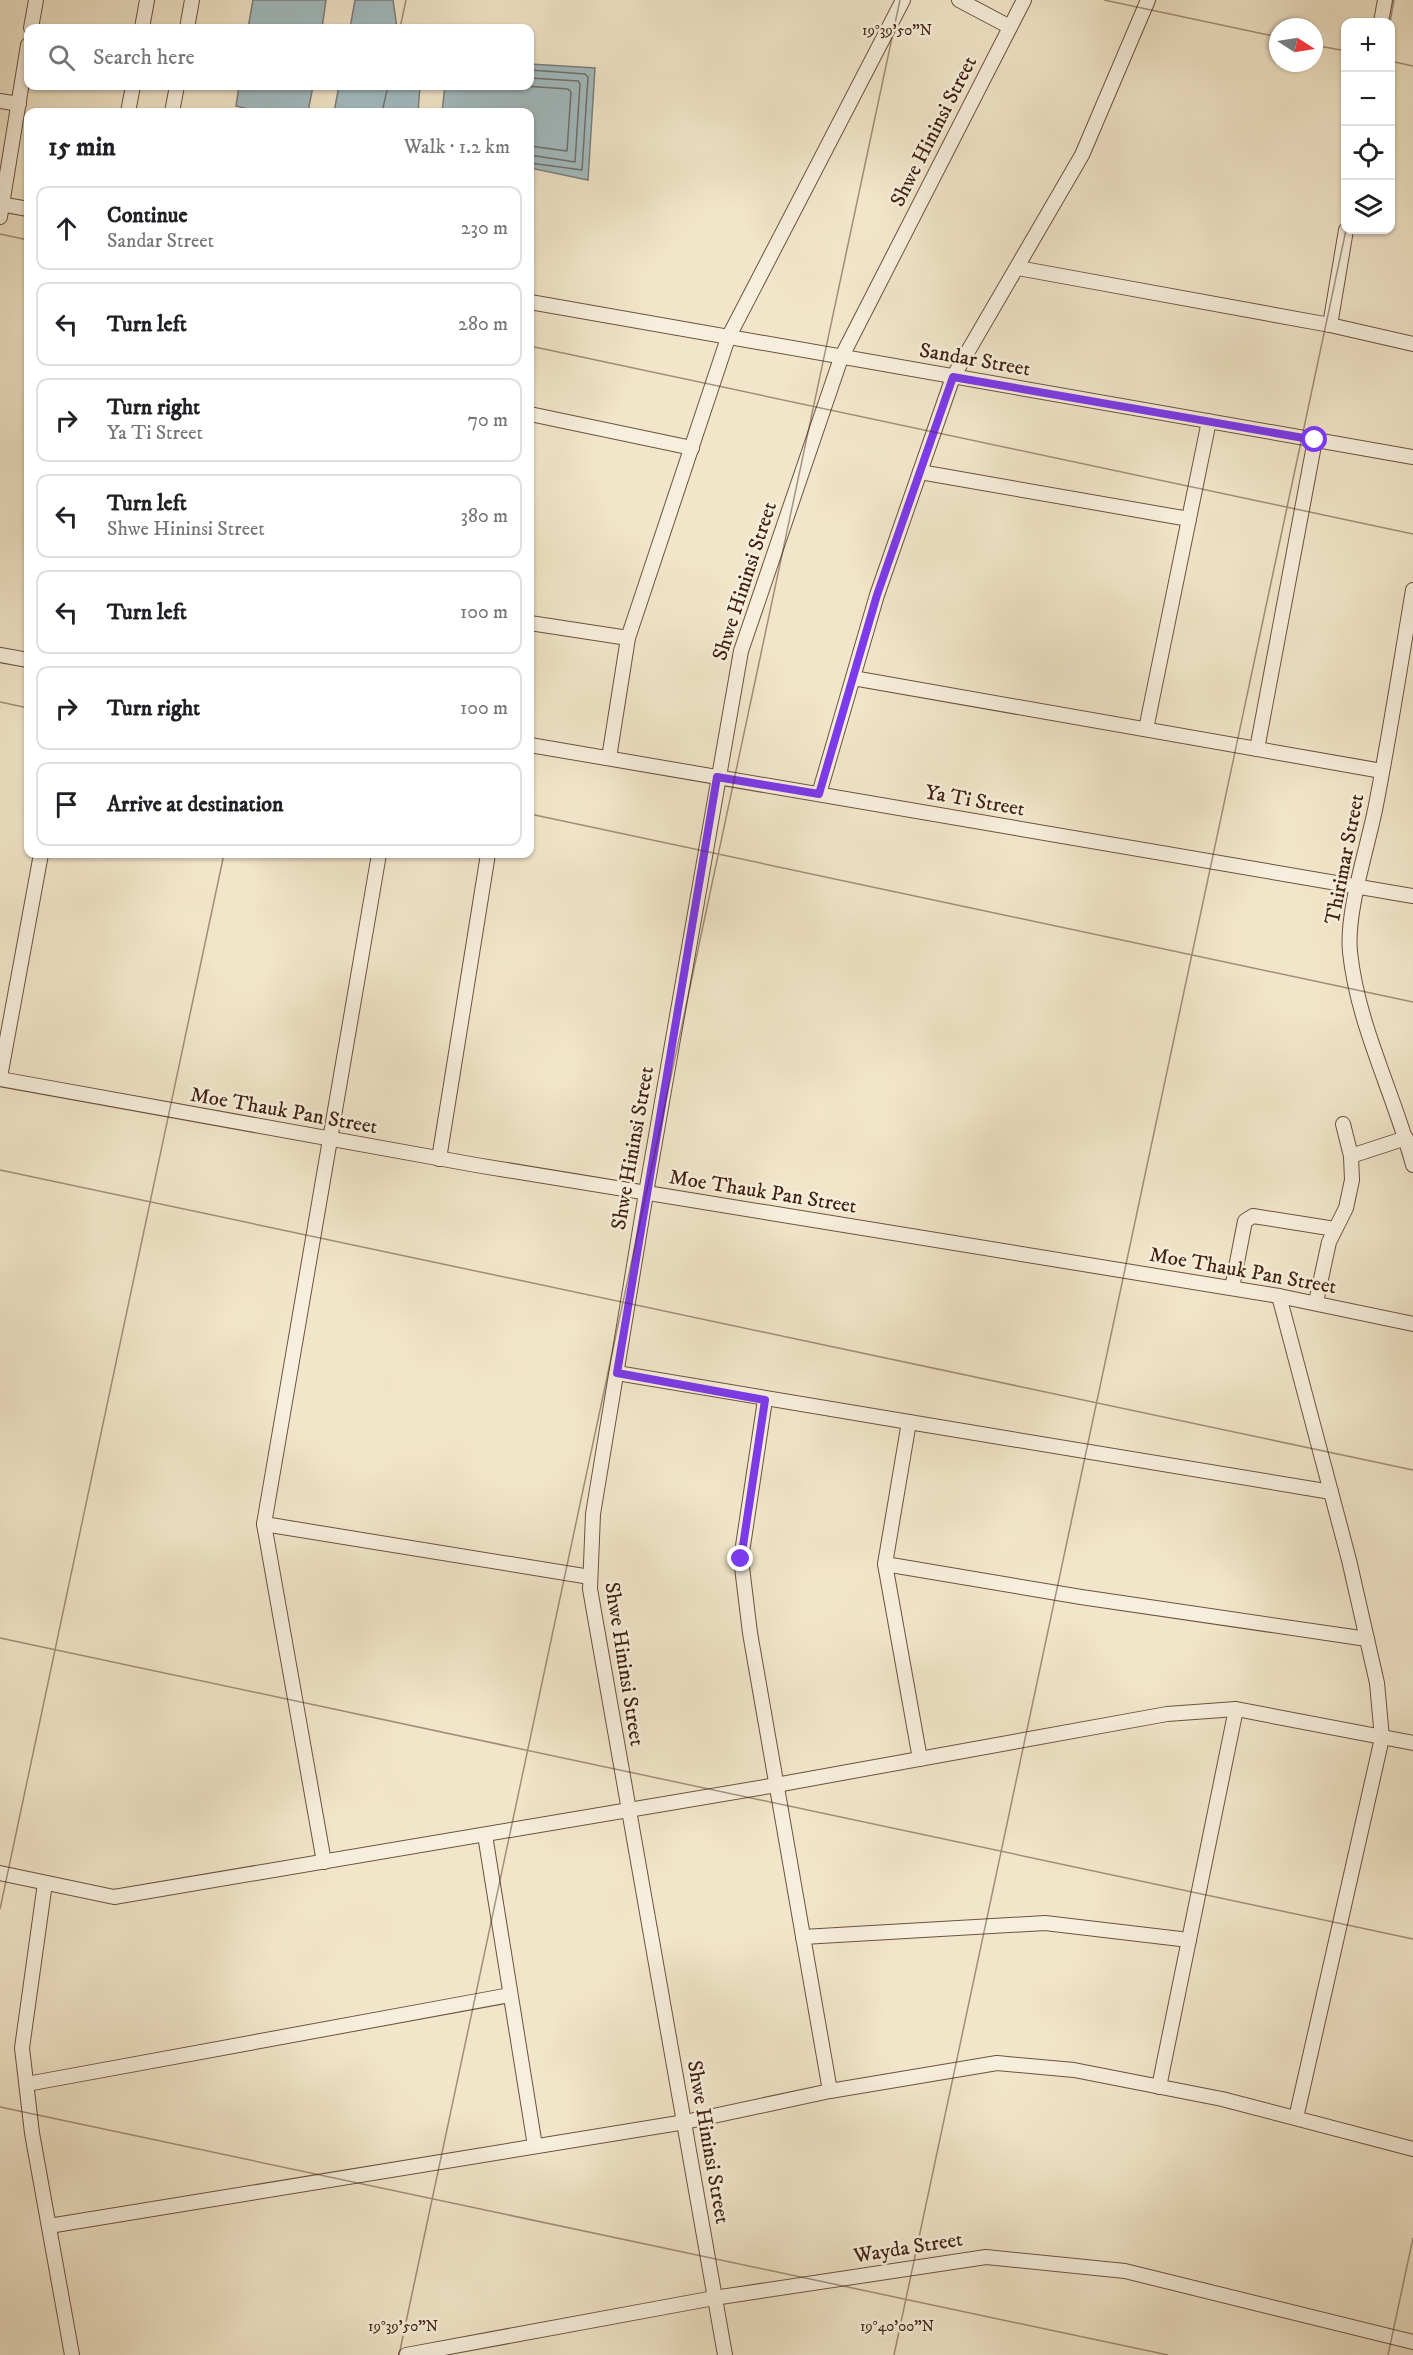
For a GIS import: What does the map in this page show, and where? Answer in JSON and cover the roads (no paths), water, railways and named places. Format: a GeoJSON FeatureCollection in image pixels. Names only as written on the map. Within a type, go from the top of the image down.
{"type":"FeatureCollection","features":[{"type":"Feature","properties":{"kind":"street"},"geometry":{"type":"LineString","coordinates":[[32,24],[36,0]]}},
{"type":"Feature","properties":{"kind":"street"},"geometry":{"type":"LineString","coordinates":[[143,24],[147,0]]}},
{"type":"Feature","properties":{"kind":"street"},"geometry":{"type":"LineString","coordinates":[[188,24],[192,0]]}},
{"type":"Feature","properties":{"kind":"street"},"geometry":{"type":"LineString","coordinates":[[609,758],[628,638],[728,338],[903,0]]}},
{"type":"Feature","properties":{"kind":"street"},"geometry":{"type":"LineString","coordinates":[[959,0],[1010,27]]}},
{"type":"Feature","properties":{"kind":"street","name":"Shwe Hininsi Street"},"geometry":{"type":"LineString","coordinates":[[725,2355],[685,2122],[627,1811],[590,1589],[593,1514],[717,777],[741,651],[841,358],[1024,0]]}},
{"type":"Feature","properties":{"kind":"street"},"geometry":{"type":"LineString","coordinates":[[819,794],[877,595],[953,377],[1082,155],[1148,0]]}},
{"type":"Feature","properties":{"kind":"street"},"geometry":{"type":"LineString","coordinates":[[1382,18],[1385,0]]}},
{"type":"Feature","properties":{"kind":"street"},"geometry":{"type":"LineString","coordinates":[[24,71],[1,209],[24,209]]}},
{"type":"Feature","properties":{"kind":"street"},"geometry":{"type":"LineString","coordinates":[[129,108],[132,90]]}},
{"type":"Feature","properties":{"kind":"street"},"geometry":{"type":"LineString","coordinates":[[173,108],[176,90]]}},
{"type":"Feature","properties":{"kind":"street"},"geometry":{"type":"LineString","coordinates":[[0,101],[19,104]]}},
{"type":"Feature","properties":{"kind":"street"},"geometry":{"type":"LineString","coordinates":[[1330,325],[1345,234]]}},
{"type":"Feature","properties":{"kind":"street"},"geometry":{"type":"LineString","coordinates":[[1018,268],[1330,325],[1413,344]]}},
{"type":"Feature","properties":{"kind":"street","name":"Sandar Street"},"geometry":{"type":"LineString","coordinates":[[534,303],[1413,457]]}},
{"type":"Feature","properties":{"kind":"street"},"geometry":{"type":"LineString","coordinates":[[534,415],[692,448]]}},
{"type":"Feature","properties":{"kind":"street"},"geometry":{"type":"LineString","coordinates":[[1146,729],[1209,421]]}},
{"type":"Feature","properties":{"kind":"street"},"geometry":{"type":"LineString","coordinates":[[1257,749],[1315,440]]}},
{"type":"Feature","properties":{"kind":"street"},"geometry":{"type":"LineString","coordinates":[[920,472],[1189,519]]}},
{"type":"Feature","properties":{"kind":"street","name":"Thirimar Street"},"geometry":{"type":"LineString","coordinates":[[1413,590],[1382,771],[1356,887],[1350,950],[1360,1011],[1406,1138],[1413,1165]]}},
{"type":"Feature","properties":{"kind":"street"},"geometry":{"type":"LineString","coordinates":[[534,624],[628,638]]}},
{"type":"Feature","properties":{"kind":"street"},"geometry":{"type":"LineString","coordinates":[[0,655],[24,659]]}},
{"type":"Feature","properties":{"kind":"street"},"geometry":{"type":"LineString","coordinates":[[853,678],[1382,771]]}},
{"type":"Feature","properties":{"kind":"street","name":"Ya Ti Street"},"geometry":{"type":"LineString","coordinates":[[534,746],[1413,896]]}},
{"type":"Feature","properties":{"kind":"street"},"geometry":{"type":"LineString","coordinates":[[0,1078],[40,858]]}},
{"type":"Feature","properties":{"kind":"street"},"geometry":{"type":"LineString","coordinates":[[324,1862],[264,1524],[378,858]]}},
{"type":"Feature","properties":{"kind":"street"},"geometry":{"type":"LineString","coordinates":[[439,1159],[487,858]]}},
{"type":"Feature","properties":{"kind":"street","name":"Moe Thauk Pan Street"},"geometry":{"type":"LineString","coordinates":[[0,1078],[439,1159],[1316,1302],[1413,1324]]}},
{"type":"Feature","properties":{"kind":"street"},"geometry":{"type":"LineString","coordinates":[[1316,1302],[1335,1229],[1346,1208],[1352,1180],[1351,1156],[1342,1124]]}},
{"type":"Feature","properties":{"kind":"street"},"geometry":{"type":"LineString","coordinates":[[1351,1156],[1406,1138]]}},
{"type":"Feature","properties":{"kind":"street"},"geometry":{"type":"LineString","coordinates":[[1232,1288],[1245,1221],[1253,1216],[1335,1229]]}},
{"type":"Feature","properties":{"kind":"street"},"geometry":{"type":"LineString","coordinates":[[1279,1296],[1367,1639],[1377,1683],[1382,1738],[1296,2118]]}},
{"type":"Feature","properties":{"kind":"street"},"geometry":{"type":"LineString","coordinates":[[617,1373],[765,1400],[1331,1492]]}},
{"type":"Feature","properties":{"kind":"street"},"geometry":{"type":"LineString","coordinates":[[765,1400],[741,1559],[750,1632],[830,2091]]}},
{"type":"Feature","properties":{"kind":"street"},"geometry":{"type":"LineString","coordinates":[[909,1422],[885,1564],[920,1759]]}},
{"type":"Feature","properties":{"kind":"street"},"geometry":{"type":"LineString","coordinates":[[264,1524],[590,1577]]}},
{"type":"Feature","properties":{"kind":"street"},"geometry":{"type":"LineString","coordinates":[[885,1564],[1081,1598],[1367,1639]]}},
{"type":"Feature","properties":{"kind":"street"},"geometry":{"type":"LineString","coordinates":[[1159,2087],[1236,1708]]}},
{"type":"Feature","properties":{"kind":"street"},"geometry":{"type":"LineString","coordinates":[[0,1873],[114,1897],[627,1811],[1167,1714],[1236,1708],[1413,1743]]}},
{"type":"Feature","properties":{"kind":"street"},"geometry":{"type":"LineString","coordinates":[[485,1834],[535,2146]]}},
{"type":"Feature","properties":{"kind":"street"},"geometry":{"type":"LineString","coordinates":[[45,1883],[22,2048],[32,2133],[72,2355]]}},
{"type":"Feature","properties":{"kind":"street"},"geometry":{"type":"LineString","coordinates":[[803,1937],[1046,1923],[1189,1940]]}},
{"type":"Feature","properties":{"kind":"street"},"geometry":{"type":"LineString","coordinates":[[27,2084],[510,1995]]}},
{"type":"Feature","properties":{"kind":"street"},"geometry":{"type":"LineString","coordinates":[[49,2226],[685,2122],[830,2091],[997,2063],[1074,2070],[1159,2087],[1296,2118],[1413,2149]]}},
{"type":"Feature","properties":{"kind":"street","name":"Wayda Street"},"geometry":{"type":"LineString","coordinates":[[406,2355],[714,2298],[986,2257],[1125,2271],[1413,2342]]}},
{"type":"Feature","properties":{"kind":"water"},"geometry":{"type":"Polygon","coordinates":[[[253,0],[326,0],[323,24],[249,24],[253,0]]]}},
{"type":"Feature","properties":{"kind":"water"},"geometry":{"type":"Polygon","coordinates":[[[355,0],[393,0],[396,24],[351,24],[355,0]]]}},
{"type":"Feature","properties":{"kind":"water"},"geometry":{"type":"Polygon","coordinates":[[[534,64],[595,68],[588,180],[534,169],[534,108],[442,108],[445,90],[534,90],[534,64]]]}},
{"type":"Feature","properties":{"kind":"water"},"geometry":{"type":"Polygon","coordinates":[[[238,90],[312,90],[309,108],[236,106],[238,90]]]}},
{"type":"Feature","properties":{"kind":"water"},"geometry":{"type":"Polygon","coordinates":[[[338,90],[420,90],[418,108],[335,108],[338,90]]]}}]}
